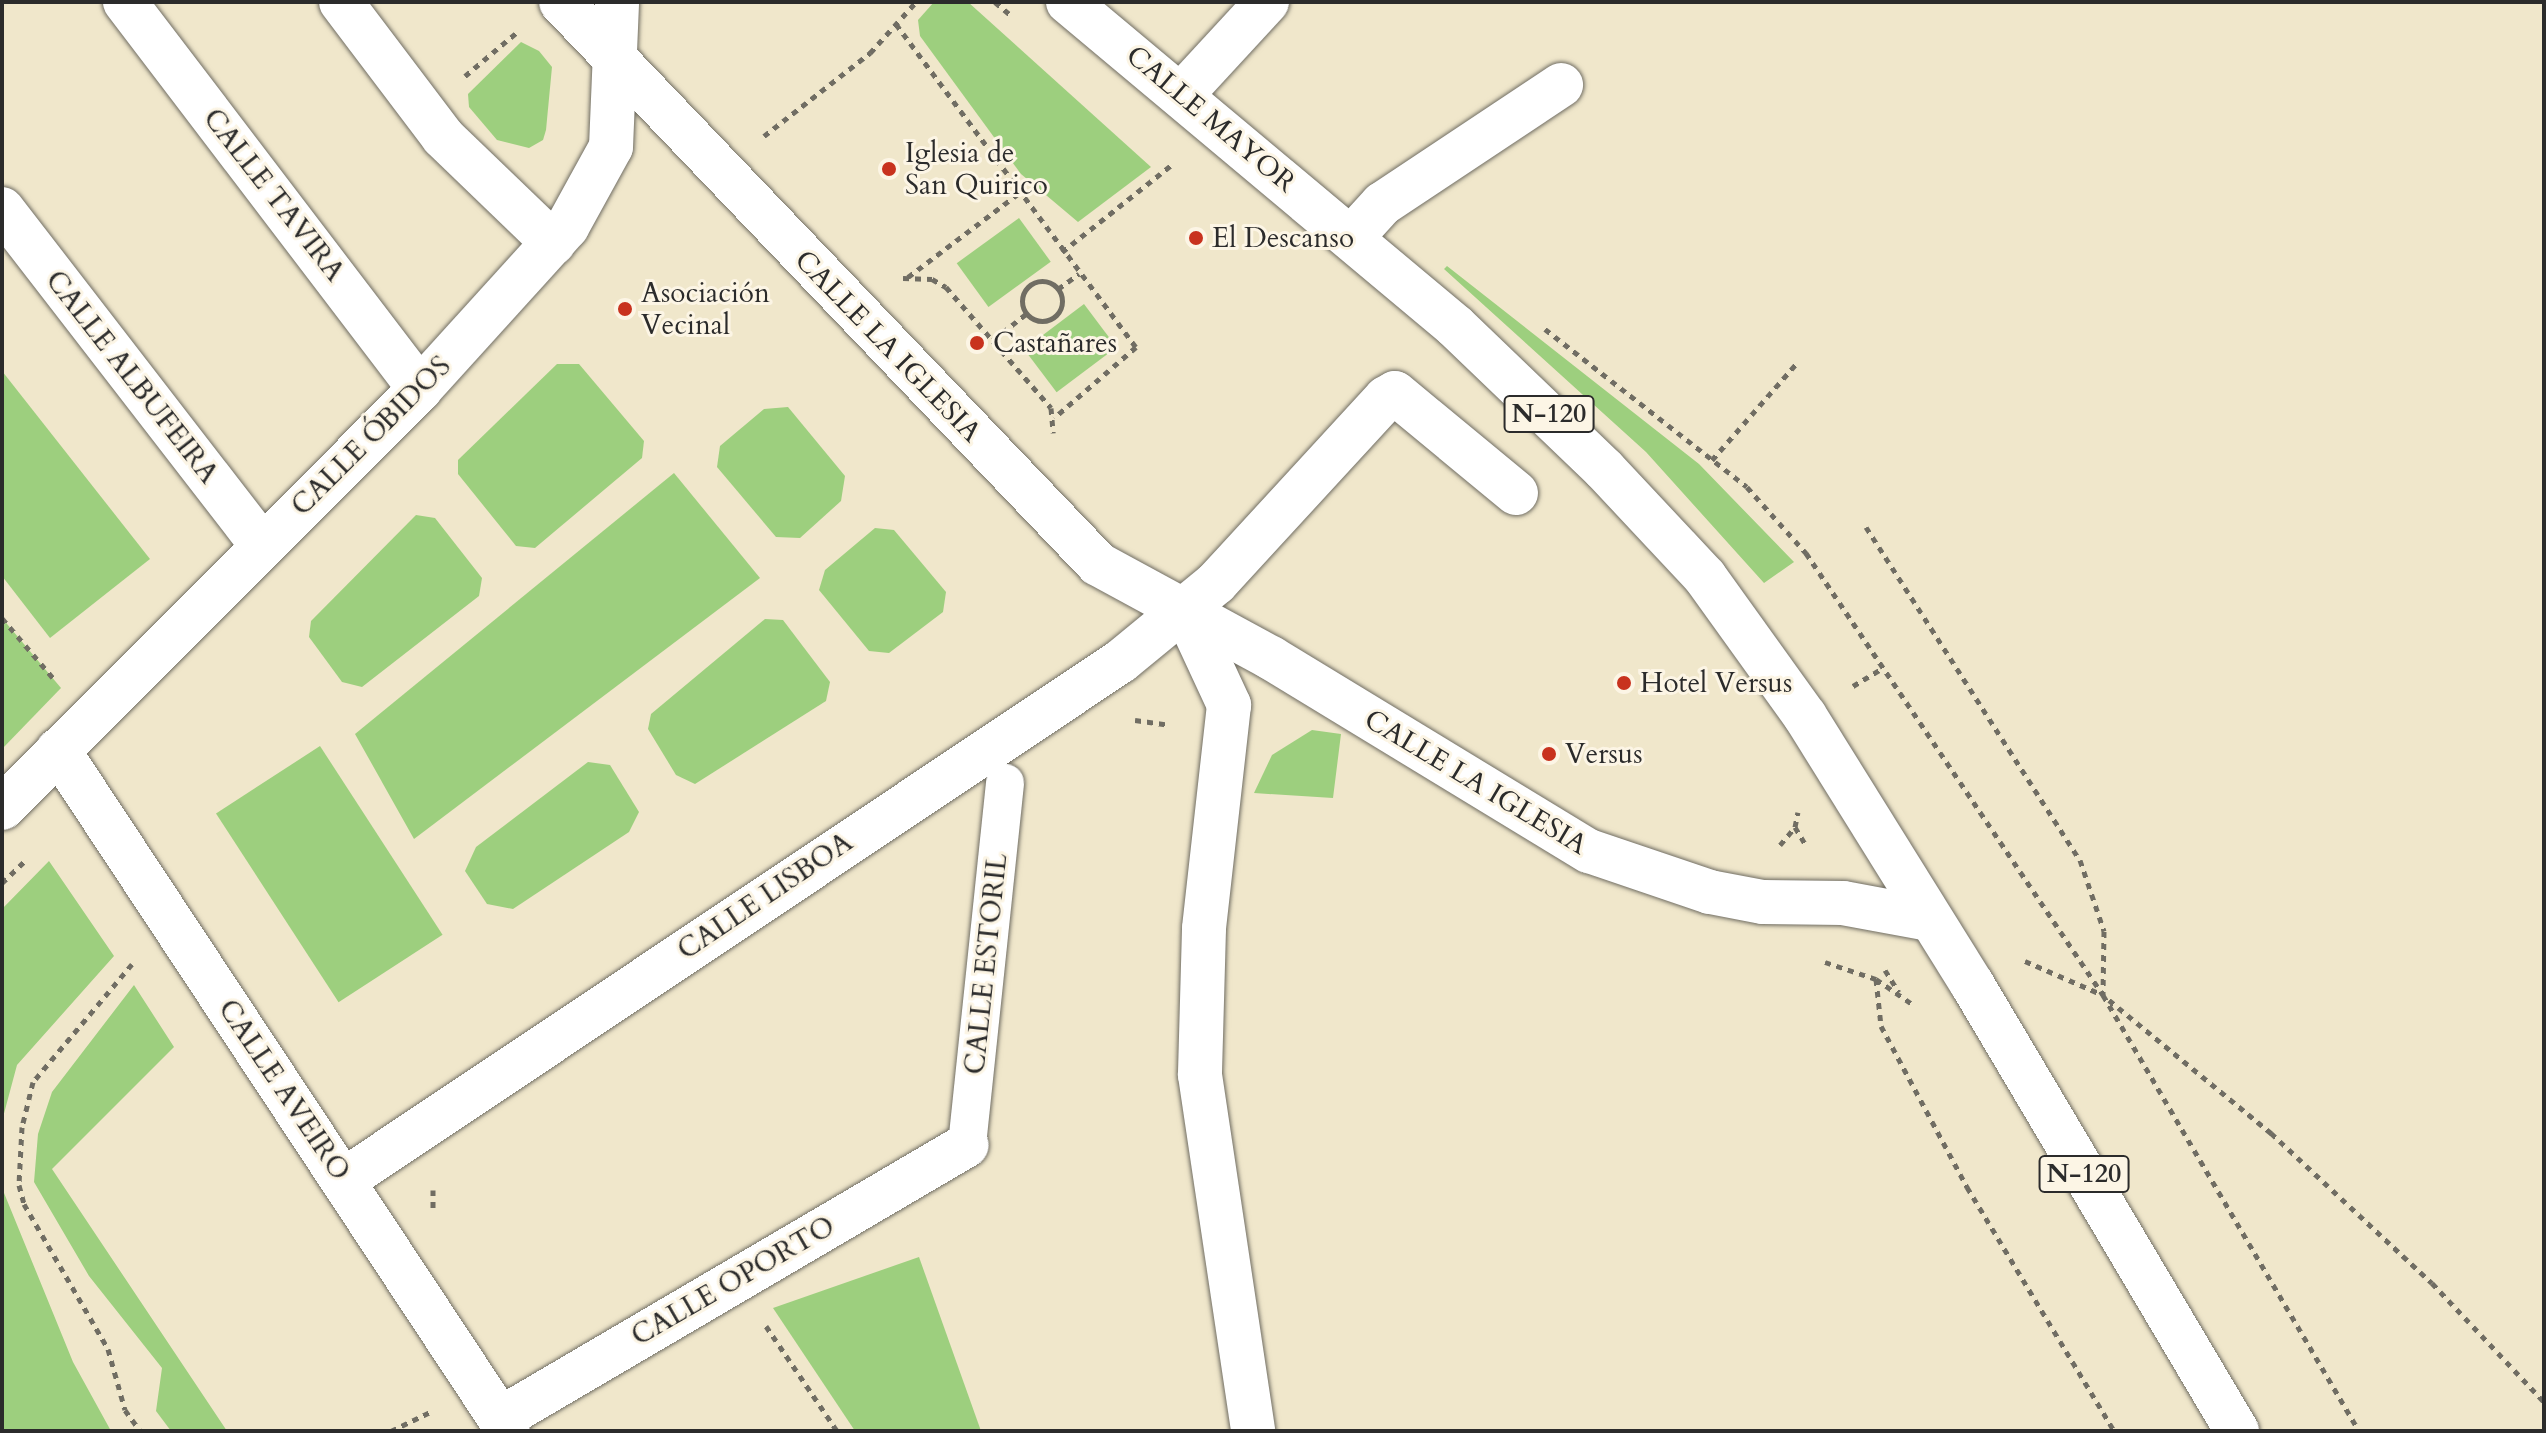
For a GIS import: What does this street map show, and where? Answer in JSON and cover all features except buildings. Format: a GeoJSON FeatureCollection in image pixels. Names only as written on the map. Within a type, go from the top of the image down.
{"type":"FeatureCollection","features":[{"type":"Feature","properties":{"kind":"main road","name":"CALLE TAVIRA"},"geometry":{"type":"LineString","coordinates":[[125,2],[420,389]]}},
{"type":"Feature","properties":{"kind":"main road"},"geometry":{"type":"LineString","coordinates":[[341,2],[425,114],[553,243]]}},
{"type":"Feature","properties":{"kind":"main road","name":"CALLE ÓBIDOS"},"geometry":{"type":"LineString","coordinates":[[2,808],[420,389],[553,243],[594,184],[611,147],[612,56],[617,2]]}},
{"type":"Feature","properties":{"kind":"main road","name":"CALLE MAYOR"},"geometry":{"type":"LineString","coordinates":[[1068,2],[1183,93],[1526,391],[1705,577],[1805,716],[1929,919]]}},
{"type":"Feature","properties":{"kind":"main road"},"geometry":{"type":"LineString","coordinates":[[1183,93],[1267,2]]}},
{"type":"Feature","properties":{"kind":"main road","name":"CALLE LA IGLESIA"},"geometry":{"type":"LineString","coordinates":[[545,12],[612,56],[1098,564],[1185,610],[1589,851],[1710,892],[1763,902],[1843,903],[1929,919]]}},
{"type":"Feature","properties":{"kind":"main road"},"geometry":{"type":"LineString","coordinates":[[1351,238],[1382,204],[1561,85]]}},
{"type":"Feature","properties":{"kind":"main road","name":"CALLE ALBUFEIRA"},"geometry":{"type":"LineString","coordinates":[[2,209],[262,545]]}},
{"type":"Feature","properties":{"kind":"main road"},"geometry":{"type":"LineString","coordinates":[[1253,1431],[1200,1075],[1204,929],[1229,705],[1185,610],[1395,393],[1516,493]]}},
{"type":"Feature","properties":{"kind":"main road","name":"CALLE LISBOA"},"geometry":{"type":"LineString","coordinates":[[344,1180],[1121,661],[1185,610]]}},
{"type":"Feature","properties":{"kind":"main road","name":"CALLE AVEIRO"},"geometry":{"type":"LineString","coordinates":[[58,750],[504,1425]]}},
{"type":"Feature","properties":{"kind":"main road","name":"N-120"},"geometry":{"type":"LineString","coordinates":[[1929,919],[2237,1431]]}},
{"type":"Feature","properties":{"kind":"main road","name":"CALLE OPORTO"},"geometry":{"type":"LineString","coordinates":[[504,1425],[734,1279],[967,1145]]}},
{"type":"Feature","properties":{"kind":"street","name":"CALLE ESTORIL"},"geometry":{"type":"LineString","coordinates":[[967,1145],[1005,783]]}},
{"type":"Feature","properties":{"kind":"path"},"geometry":{"type":"LineString","coordinates":[[752,146],[870,53],[916,2]]}},
{"type":"Feature","properties":{"kind":"path"},"geometry":{"type":"LineString","coordinates":[[425,114],[545,12]]}},
{"type":"Feature","properties":{"kind":"path"},"geometry":{"type":"LineString","coordinates":[[896,24],[1136,347],[1053,419]]}},
{"type":"Feature","properties":{"kind":"path"},"geometry":{"type":"LineString","coordinates":[[907,278],[1019,193]]}},
{"type":"Feature","properties":{"kind":"path"},"geometry":{"type":"LineString","coordinates":[[1058,289],[1079,274]]}},
{"type":"Feature","properties":{"kind":"path"},"geometry":{"type":"LineString","coordinates":[[892,276],[932,279],[946,287],[1051,408],[1053,447]]}},
{"type":"Feature","properties":{"kind":"path"},"geometry":{"type":"LineString","coordinates":[[1041,281],[1058,289],[1062,302],[1052,319],[1032,320],[1026,314],[1022,297],[1029,285],[1041,281]]}},
{"type":"Feature","properties":{"kind":"path"},"geometry":{"type":"LineString","coordinates":[[993,340],[1026,314]]}},
{"type":"Feature","properties":{"kind":"path"},"geometry":{"type":"LineString","coordinates":[[1712,460],[1797,363]]}},
{"type":"Feature","properties":{"kind":"path"},"geometry":{"type":"LineString","coordinates":[[1866,527],[2080,860],[2104,931],[2103,995]]}},
{"type":"Feature","properties":{"kind":"path"},"geometry":{"type":"LineString","coordinates":[[2,618],[88,719]]}},
{"type":"Feature","properties":{"kind":"path"},"geometry":{"type":"LineString","coordinates":[[1883,668],[2103,995],[2359,1431]]}},
{"type":"Feature","properties":{"kind":"path"},"geometry":{"type":"LineString","coordinates":[[1773,852],[1795,827],[1796,804]]}},
{"type":"Feature","properties":{"kind":"path"},"geometry":{"type":"LineString","coordinates":[[2016,957],[2103,995],[2294,1154],[2432,1283],[2544,1402]]}},
{"type":"Feature","properties":{"kind":"path"},"geometry":{"type":"LineString","coordinates":[[135,961],[33,1082],[22,1127],[19,1185],[24,1204],[108,1349],[125,1410],[140,1431]]}},
{"type":"Feature","properties":{"kind":"path"},"geometry":{"type":"LineString","coordinates":[[1876,979],[1881,1026],[1967,1187],[2114,1431]]}},
{"type":"Feature","properties":{"kind":"path"},"geometry":{"type":"LineString","coordinates":[[434,1219],[433,1188],[438,1178]]}},
{"type":"Feature","properties":{"kind":"path"},"geometry":{"type":"LineString","coordinates":[[734,1279],[837,1431]]}},
{"type":"Feature","properties":{"kind":"path"},"geometry":{"type":"LineString","coordinates":[[391,1431],[432,1411]]}},
{"type":"Feature","properties":{"kind":"green space"},"geometry":{"type":"Polygon","coordinates":[[[934,2],[968,2],[1151,167],[1078,222],[1021,174],[920,36],[918,20],[934,2]]]}},
{"type":"Feature","properties":{"kind":"green space"},"geometry":{"type":"Polygon","coordinates":[[[521,42],[539,51],[552,67],[546,130],[543,140],[529,148],[497,140],[469,107],[468,94],[521,42]]]}},
{"type":"Feature","properties":{"kind":"green space"},"geometry":{"type":"Polygon","coordinates":[[[1019,218],[1051,262],[988,307],[957,263],[1019,218]]]}},
{"type":"Feature","properties":{"kind":"green space"},"geometry":{"type":"Polygon","coordinates":[[[1447,266],[1699,464],[1794,562],[1764,583],[1646,452],[1444,269],[1447,266]]]}},
{"type":"Feature","properties":{"kind":"green space"},"geometry":{"type":"Polygon","coordinates":[[[1084,304],[1116,347],[1057,392],[1024,349],[1084,304]]]}},
{"type":"Feature","properties":{"kind":"green space"},"geometry":{"type":"Polygon","coordinates":[[[557,364],[579,364],[644,441],[642,458],[535,548],[516,546],[458,474],[458,460],[557,364]]]}},
{"type":"Feature","properties":{"kind":"green space"},"geometry":{"type":"Polygon","coordinates":[[[2,371],[150,559],[50,638],[2,576],[2,371]]]}},
{"type":"Feature","properties":{"kind":"green space"},"geometry":{"type":"Polygon","coordinates":[[[788,407],[845,476],[841,501],[800,538],[776,537],[717,467],[720,446],[764,409],[788,407]]]}},
{"type":"Feature","properties":{"kind":"green space"},"geometry":{"type":"Polygon","coordinates":[[[674,473],[760,578],[414,839],[355,734],[674,473]]]}},
{"type":"Feature","properties":{"kind":"green space"},"geometry":{"type":"Polygon","coordinates":[[[416,515],[435,518],[482,578],[479,596],[362,687],[342,682],[309,637],[311,621],[416,515]]]}},
{"type":"Feature","properties":{"kind":"green space"},"geometry":{"type":"Polygon","coordinates":[[[875,528],[894,530],[946,592],[943,612],[889,653],[869,651],[819,590],[825,570],[875,528]]]}},
{"type":"Feature","properties":{"kind":"green space"},"geometry":{"type":"Polygon","coordinates":[[[2,618],[61,688],[2,749],[2,618]]]}},
{"type":"Feature","properties":{"kind":"green space"},"geometry":{"type":"Polygon","coordinates":[[[765,619],[783,620],[830,682],[826,701],[695,784],[676,775],[648,729],[651,714],[765,619]]]}},
{"type":"Feature","properties":{"kind":"green space"},"geometry":{"type":"Polygon","coordinates":[[[1312,730],[1341,734],[1333,798],[1254,793],[1272,755],[1312,730]]]}},
{"type":"Feature","properties":{"kind":"green space"},"geometry":{"type":"Polygon","coordinates":[[[320,746],[443,935],[339,1002],[216,814],[320,746]]]}},
{"type":"Feature","properties":{"kind":"green space"},"geometry":{"type":"Polygon","coordinates":[[[588,762],[610,765],[639,812],[629,832],[513,909],[487,904],[465,871],[476,847],[588,762]]]}},
{"type":"Feature","properties":{"kind":"green space"},"geometry":{"type":"Polygon","coordinates":[[[49,861],[114,956],[17,1065],[2,1121],[2,909],[49,861]]]}},
{"type":"Feature","properties":{"kind":"green space"},"geometry":{"type":"Polygon","coordinates":[[[134,985],[174,1047],[52,1169],[227,1431],[171,1431],[156,1411],[162,1368],[89,1276],[34,1182],[38,1134],[52,1092],[134,985]]]}},
{"type":"Feature","properties":{"kind":"green space"},"geometry":{"type":"Polygon","coordinates":[[[2,1188],[73,1362],[111,1431],[2,1431],[2,1188]]]}},
{"type":"Feature","properties":{"kind":"green space"},"geometry":{"type":"Polygon","coordinates":[[[919,1257],[981,1431],[855,1431],[773,1308],[919,1257]]]}},
{"type":"Feature","properties":{"kind":"place","name":"Iglesia de San Quirico"},"geometry":{"type":"Point","coordinates":[889,169]}},
{"type":"Feature","properties":{"kind":"place","name":"El Descanso"},"geometry":{"type":"Point","coordinates":[1196,238]}},
{"type":"Feature","properties":{"kind":"place","name":"Asociación Vecinal"},"geometry":{"type":"Point","coordinates":[625,309]}},
{"type":"Feature","properties":{"kind":"place","name":"Castañares"},"geometry":{"type":"Point","coordinates":[977,343]}},
{"type":"Feature","properties":{"kind":"place","name":"Hotel Versus"},"geometry":{"type":"Point","coordinates":[1624,683]}},
{"type":"Feature","properties":{"kind":"place","name":"Versus"},"geometry":{"type":"Point","coordinates":[1549,754]}}]}
